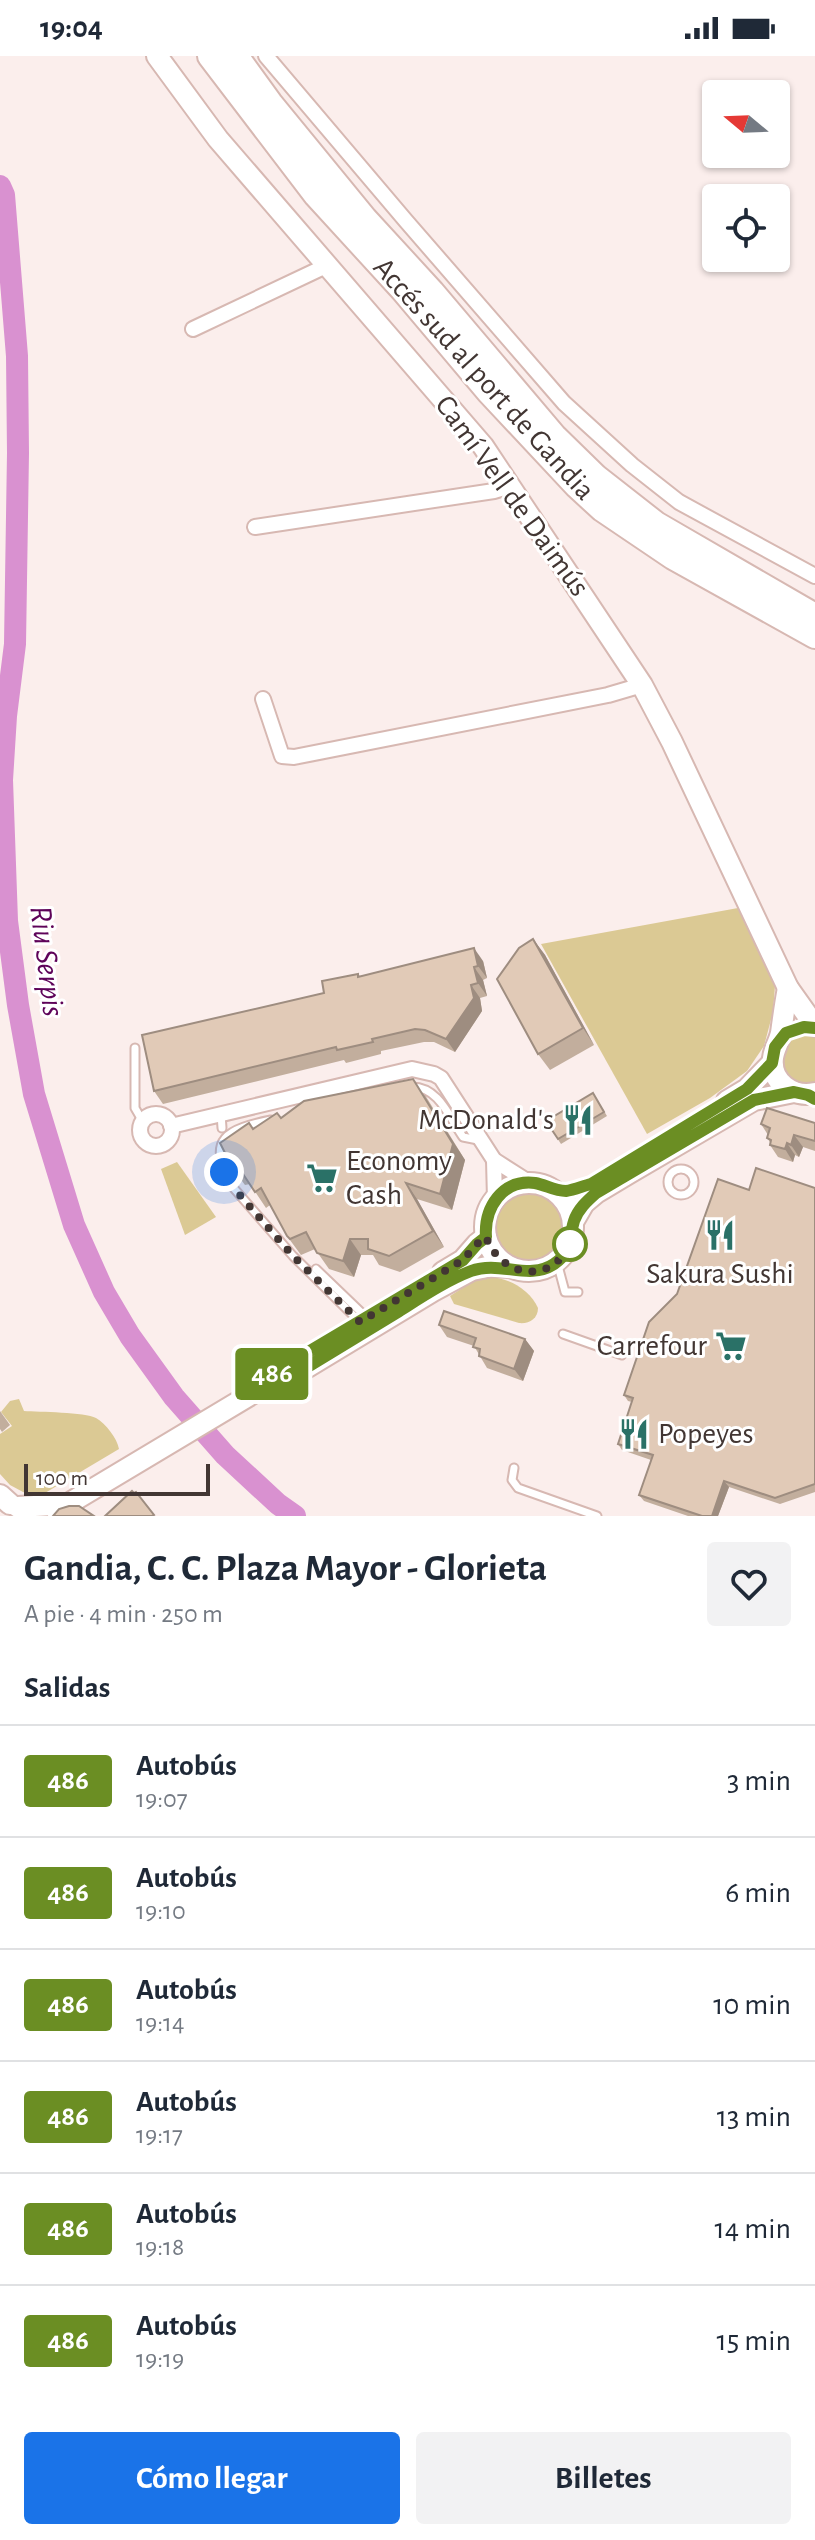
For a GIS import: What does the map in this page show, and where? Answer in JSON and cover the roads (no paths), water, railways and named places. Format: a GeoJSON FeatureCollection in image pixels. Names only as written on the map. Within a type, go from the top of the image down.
{"type":"FeatureCollection","features":[{"type":"Feature","properties":{"kind":"highway","name":"Accés sud al port de Gandia"},"geometry":{"type":"LineString","coordinates":[[210,56],[316,195],[403,290],[489,392],[577,486],[602,509],[662,550],[815,636]]}},
{"type":"Feature","properties":{"kind":"highway","name":"Accés sud al port de Gandia"},"geometry":{"type":"LineString","coordinates":[[236,56],[270,103],[365,219],[432,292],[554,436],[596,477],[656,524],[815,616]]}},
{"type":"Feature","properties":{"kind":"main road","name":"Camí Vell de Daimús"},"geometry":{"type":"LineString","coordinates":[[157,56],[218,139],[483,446],[511,486],[642,685],[788,988],[815,1027]]}},
{"type":"Feature","properties":{"kind":"main road"},"geometry":{"type":"LineString","coordinates":[[779,1041],[788,988]]}},
{"type":"Feature","properties":{"kind":"main road"},"geometry":{"type":"LineString","coordinates":[[808,1095],[779,1081],[772,1063],[779,1041],[795,1029],[815,1027]]}},
{"type":"Feature","properties":{"kind":"main road"},"geometry":{"type":"LineString","coordinates":[[554,1190],[568,1191],[591,1184],[747,1089],[772,1063]]}},
{"type":"Feature","properties":{"kind":"main road"},"geometry":{"type":"LineString","coordinates":[[573,1222],[584,1203],[596,1193],[754,1100],[808,1095]]}},
{"type":"Feature","properties":{"kind":"main road"},"geometry":{"type":"LineString","coordinates":[[12,1505],[63,1510],[260,1389],[276,1386],[472,1270],[492,1266],[532,1271],[557,1262],[567,1251],[573,1237],[573,1222],[564,1199],[554,1190],[543,1185],[517,1184],[505,1190],[488,1210],[486,1237],[495,1255],[510,1267]]}},
{"type":"Feature","properties":{"kind":"main road"},"geometry":{"type":"LineString","coordinates":[[260,1389],[268,1376],[463,1260],[486,1237]]}},
{"type":"Feature","properties":{"kind":"street"},"geometry":{"type":"LineString","coordinates":[[266,56],[564,403],[632,465],[679,502],[815,576]]}},
{"type":"Feature","properties":{"kind":"street"},"geometry":{"type":"LineString","coordinates":[[193,329],[328,265]]}},
{"type":"Feature","properties":{"kind":"street"},"geometry":{"type":"LineString","coordinates":[[255,527],[511,486]]}},
{"type":"Feature","properties":{"kind":"street"},"geometry":{"type":"LineString","coordinates":[[263,699],[282,756],[294,757],[608,695],[642,685]]}},
{"type":"Feature","properties":{"kind":"street"},"geometry":{"type":"LineString","coordinates":[[171,1126],[222,1121],[412,1069],[441,1078],[494,1160],[530,1183]]}},
{"type":"Feature","properties":{"kind":"street"},"geometry":{"type":"LineString","coordinates":[[156,1113],[166,1117],[171,1126],[166,1142],[152,1146],[140,1136],[142,1120],[156,1113]]}},
{"type":"Feature","properties":{"kind":"street"},"geometry":{"type":"LineString","coordinates":[[494,1160],[495,1199]]}},
{"type":"Feature","properties":{"kind":"lane"},"geometry":{"type":"LineString","coordinates":[[135,1048],[135,1108],[142,1120]]}},
{"type":"Feature","properties":{"kind":"lane"},"geometry":{"type":"LineString","coordinates":[[399,1091],[413,1087],[428,1089],[463,1137],[482,1142]]}},
{"type":"Feature","properties":{"kind":"lane"},"geometry":{"type":"LineString","coordinates":[[275,1119],[226,1136],[220,1147],[224,1172],[231,1185],[293,1256],[364,1320]]}},
{"type":"Feature","properties":{"kind":"lane"},"geometry":{"type":"LineString","coordinates":[[660,1155],[672,1173]]}},
{"type":"Feature","properties":{"kind":"lane"},"geometry":{"type":"LineString","coordinates":[[557,1262],[565,1292],[578,1292]]}},
{"type":"Feature","properties":{"kind":"lane"},"geometry":{"type":"LineString","coordinates":[[316,1269],[364,1320]]}},
{"type":"Feature","properties":{"kind":"lane"},"geometry":{"type":"LineString","coordinates":[[563,1334],[622,1355]]}},
{"type":"Feature","properties":{"kind":"lane"},"geometry":{"type":"LineString","coordinates":[[514,1468],[512,1480],[518,1488],[597,1516]]}},
{"type":"Feature","properties":{"kind":"waterway","name":"Riu Serpis"},"geometry":{"type":"LineString","coordinates":[[0,186],[4,195],[17,356],[18,453],[15,644],[2,780],[7,921],[34,1094],[74,1225],[104,1292],[130,1336],[174,1397],[225,1455],[295,1516]]}},
{"type":"Feature","properties":{"kind":"place","name":"McDonald's"},"geometry":{"type":"Point","coordinates":[578,1120]}},
{"type":"Feature","properties":{"kind":"place","name":"Economy Cash"},"geometry":{"type":"Point","coordinates":[322,1178]}},
{"type":"Feature","properties":{"kind":"place","name":"Sakura Sushi"},"geometry":{"type":"Point","coordinates":[720,1235]}},
{"type":"Feature","properties":{"kind":"place","name":"Carrefour"},"geometry":{"type":"Point","coordinates":[731,1346]}},
{"type":"Feature","properties":{"kind":"place","name":"Popeyes"},"geometry":{"type":"Point","coordinates":[634,1434]}}]}
